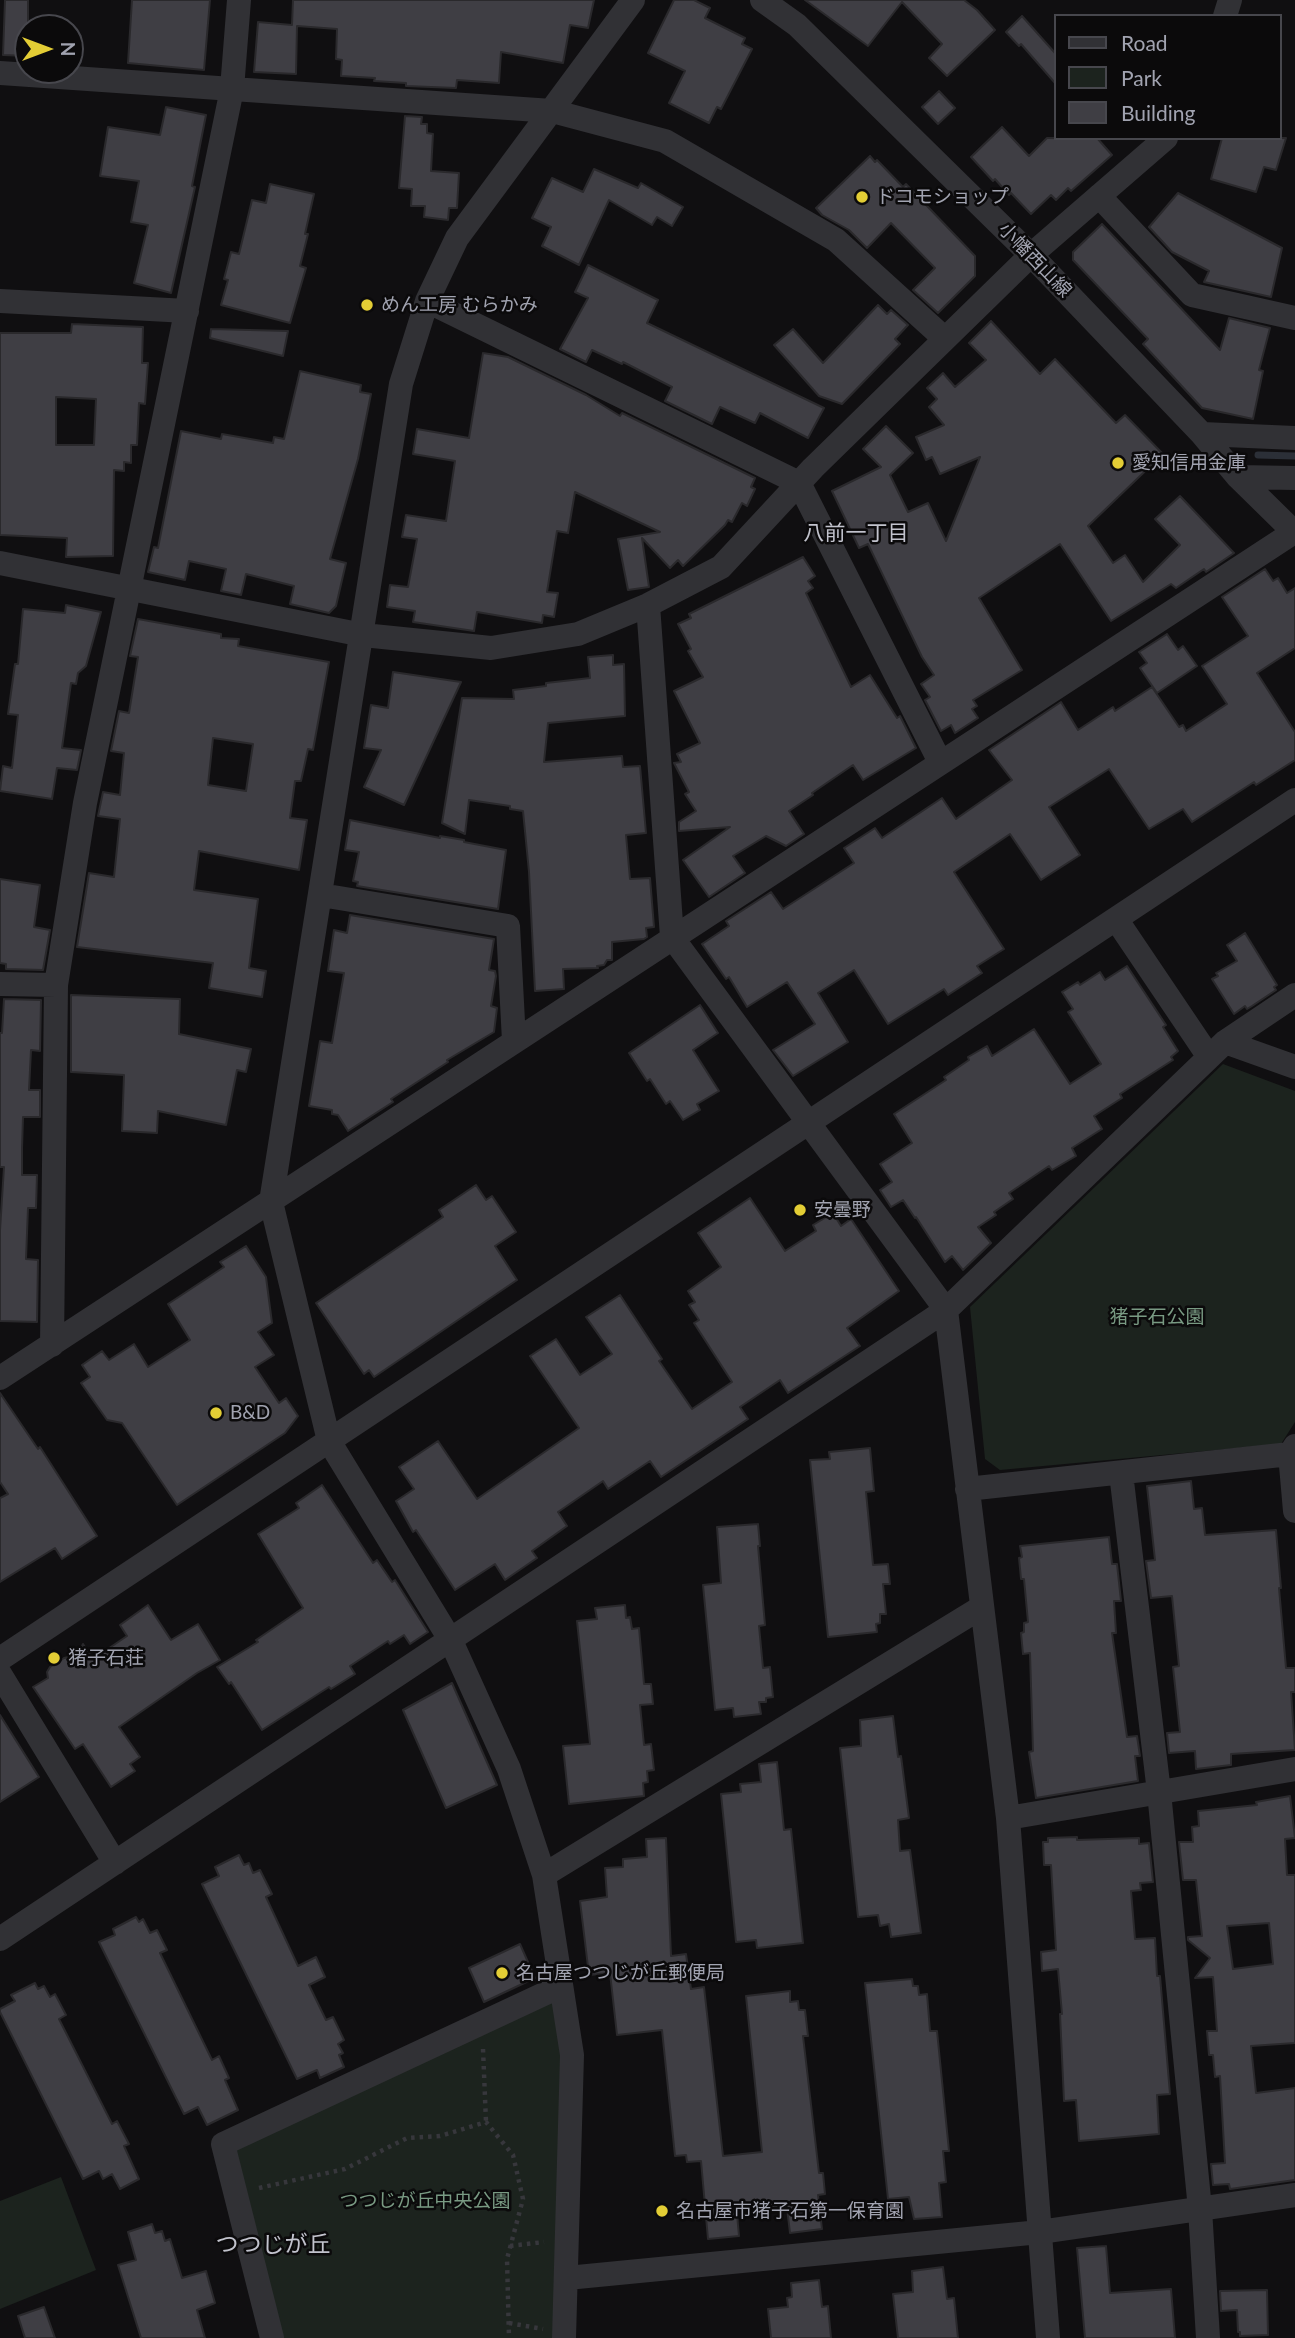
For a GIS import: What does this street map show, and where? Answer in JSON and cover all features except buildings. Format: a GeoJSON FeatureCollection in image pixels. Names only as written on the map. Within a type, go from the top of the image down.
{"type":"FeatureCollection","features":[{"type":"Feature","properties":{"kind":"street"},"geometry":{"type":"LineString","coordinates":[[52,1345],[56,985],[85,803],[232,89],[239,0]]}},
{"type":"Feature","properties":{"kind":"street"},"geometry":{"type":"LineString","coordinates":[[564,2335],[572,2055],[544,1875],[509,1769],[451,1641],[330,1440],[271,1202],[401,384],[427,301],[457,238],[633,0]]}},
{"type":"Feature","properties":{"kind":"street","name":"小幡西山線"},"geometry":{"type":"LineString","coordinates":[[762,0],[797,25],[1031,255],[1202,433],[1238,477],[1294,533]]}},
{"type":"Feature","properties":{"kind":"street"},"geometry":{"type":"LineString","coordinates":[[0,73],[552,111],[665,141],[835,240],[945,339]]}},
{"type":"Feature","properties":{"kind":"street"},"geometry":{"type":"LineString","coordinates":[[0,563],[363,635],[491,648],[578,634],[648,605],[721,567],[799,483],[1031,255],[1164,140]]}},
{"type":"Feature","properties":{"kind":"street"},"geometry":{"type":"LineString","coordinates":[[1099,196],[1192,295],[1295,318]]}},
{"type":"Feature","properties":{"kind":"street"},"geometry":{"type":"LineString","coordinates":[[0,301],[187,311]]}},
{"type":"Feature","properties":{"kind":"street"},"geometry":{"type":"LineString","coordinates":[[427,301],[799,483],[940,762]]}},
{"type":"Feature","properties":{"kind":"street"},"geometry":{"type":"LineString","coordinates":[[1202,433],[1295,438]]}},
{"type":"Feature","properties":{"kind":"street"},"geometry":{"type":"LineString","coordinates":[[1238,477],[1295,478]]}},
{"type":"Feature","properties":{"kind":"street"},"geometry":{"type":"LineString","coordinates":[[0,1378],[672,936],[1294,533]]}},
{"type":"Feature","properties":{"kind":"street"},"geometry":{"type":"LineString","coordinates":[[648,605],[672,936],[946,1310],[1008,1818],[1048,2338]]}},
{"type":"Feature","properties":{"kind":"street"},"geometry":{"type":"LineString","coordinates":[[0,1659],[1295,800]]}},
{"type":"Feature","properties":{"kind":"street"},"geometry":{"type":"LineString","coordinates":[[321,895],[508,926],[513,1041]]}},
{"type":"Feature","properties":{"kind":"street"},"geometry":{"type":"LineString","coordinates":[[1116,919],[1217,1050],[1295,1067]]}},
{"type":"Feature","properties":{"kind":"street"},"geometry":{"type":"LineString","coordinates":[[0,984],[56,985]]}},
{"type":"Feature","properties":{"kind":"street"},"geometry":{"type":"LineString","coordinates":[[0,1940],[946,1310],[1217,1050],[1295,995]]}},
{"type":"Feature","properties":{"kind":"street"},"geometry":{"type":"LineString","coordinates":[[967,1489],[1121,1473],[1293,1450],[1295,1511]]}},
{"type":"Feature","properties":{"kind":"street"},"geometry":{"type":"LineString","coordinates":[[1121,1473],[1159,1792],[1200,2209],[1208,2338]]}},
{"type":"Feature","properties":{"kind":"street"},"geometry":{"type":"LineString","coordinates":[[544,1875],[982,1607]]}},
{"type":"Feature","properties":{"kind":"street"},"geometry":{"type":"LineString","coordinates":[[0,1674],[115,1863]]}},
{"type":"Feature","properties":{"kind":"street"},"geometry":{"type":"LineString","coordinates":[[1008,1818],[1295,1769]]}},
{"type":"Feature","properties":{"kind":"street"},"geometry":{"type":"LineString","coordinates":[[272,2338],[223,2144],[561,1986]]}},
{"type":"Feature","properties":{"kind":"street"},"geometry":{"type":"LineString","coordinates":[[567,2278],[1040,2232],[1295,2195]]}},
{"type":"Feature","properties":{"kind":"path"},"geometry":{"type":"LineString","coordinates":[[482,2023],[486,2122],[513,2155],[523,2199],[506,2259],[509,2338]]}},
{"type":"Feature","properties":{"kind":"path"},"geometry":{"type":"LineString","coordinates":[[235,2193],[345,2169],[407,2138],[440,2136],[486,2122]]}},
{"type":"Feature","properties":{"kind":"path"},"geometry":{"type":"LineString","coordinates":[[510,2246],[568,2239]]}},
{"type":"Feature","properties":{"kind":"path"},"geometry":{"type":"LineString","coordinates":[[509,2323],[564,2335]]}},
{"type":"Feature","properties":{"kind":"green space","name":"猪子石公園"},"geometry":{"type":"Polygon","coordinates":[[[1223,1064],[1295,1091],[1295,1422],[1281,1444],[1000,1470],[985,1459],[970,1307],[1223,1064]]]}},
{"type":"Feature","properties":{"kind":"green space","name":"つつじが丘中央公園"},"geometry":{"type":"Polygon","coordinates":[[[561,1986],[562,2338],[272,2338],[223,2144],[561,1986]]]}},
{"type":"Feature","properties":{"kind":"green space"},"geometry":{"type":"Polygon","coordinates":[[[61,2177],[96,2270],[0,2309],[0,2201],[61,2177]]]}},
{"type":"Feature","properties":{"kind":"waterway"},"geometry":{"type":"LineString","coordinates":[[1258,455],[1295,456]]}},
{"type":"Feature","properties":{"kind":"place","name":"ドコモショップ"},"geometry":{"type":"Point","coordinates":[862,197]}},
{"type":"Feature","properties":{"kind":"place","name":"めん工房 むらかみ"},"geometry":{"type":"Point","coordinates":[367,305]}},
{"type":"Feature","properties":{"kind":"place","name":"愛知信用金庫"},"geometry":{"type":"Point","coordinates":[1118,463]}},
{"type":"Feature","properties":{"kind":"place","name":"安曇野"},"geometry":{"type":"Point","coordinates":[800,1210]}},
{"type":"Feature","properties":{"kind":"place","name":"B&D"},"geometry":{"type":"Point","coordinates":[216,1413]}},
{"type":"Feature","properties":{"kind":"place","name":"猪子石荘"},"geometry":{"type":"Point","coordinates":[54,1658]}},
{"type":"Feature","properties":{"kind":"place","name":"名古屋つつじが丘郵便局"},"geometry":{"type":"Point","coordinates":[502,1973]}},
{"type":"Feature","properties":{"kind":"place","name":"名古屋市猪子石第一保育園"},"geometry":{"type":"Point","coordinates":[662,2211]}},
{"type":"Feature","properties":{"kind":"district","name":"八前一丁目"},"geometry":{"type":"Point","coordinates":[856,533]}},
{"type":"Feature","properties":{"kind":"district","name":"つつじが丘"},"geometry":{"type":"Point","coordinates":[273,2245]}}]}
